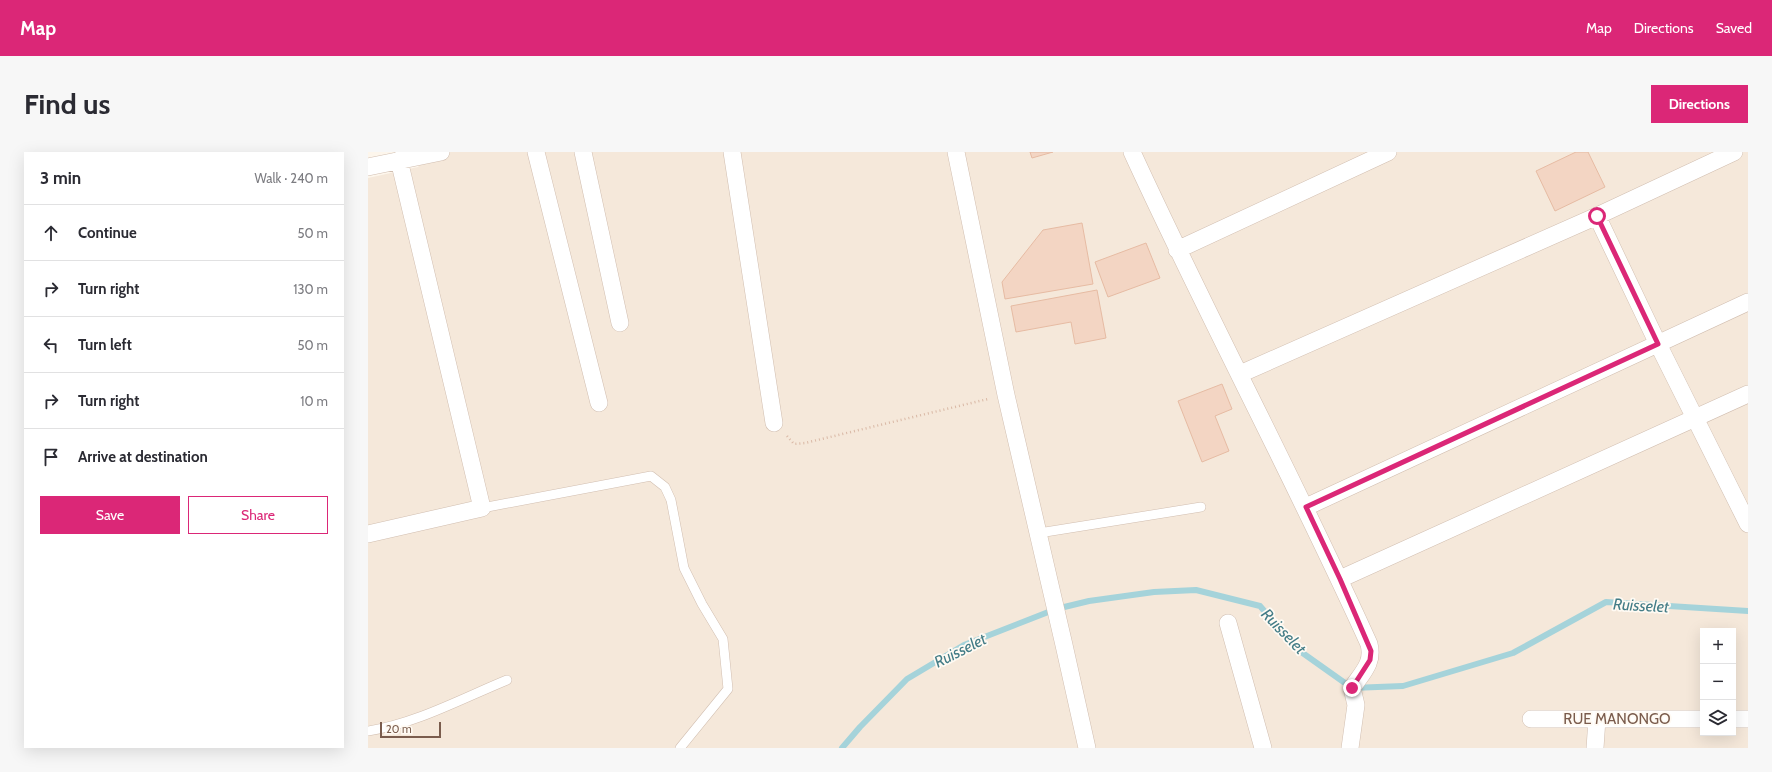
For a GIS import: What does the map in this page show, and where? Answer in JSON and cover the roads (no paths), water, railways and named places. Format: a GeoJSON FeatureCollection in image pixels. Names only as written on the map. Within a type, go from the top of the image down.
{"type":"FeatureCollection","features":[{"type":"Feature","properties":{"kind":"street"},"geometry":{"type":"LineString","coordinates":[[368,167],[441,152]]}},
{"type":"Feature","properties":{"kind":"street"},"geometry":{"type":"LineString","coordinates":[[536,152],[599,403]]}},
{"type":"Feature","properties":{"kind":"street"},"geometry":{"type":"LineString","coordinates":[[582,152],[620,323]]}},
{"type":"Feature","properties":{"kind":"street"},"geometry":{"type":"LineString","coordinates":[[732,152],[774,423]]}},
{"type":"Feature","properties":{"kind":"street"},"geometry":{"type":"LineString","coordinates":[[956,152],[1006,395],[1086,748]]}},
{"type":"Feature","properties":{"kind":"street"},"geometry":{"type":"LineString","coordinates":[[1132,152],[1177,250],[1306,507],[1340,579],[1371,651],[1370,660],[1352,688],[1356,705],[1350,748]]}},
{"type":"Feature","properties":{"kind":"street"},"geometry":{"type":"LineString","coordinates":[[1177,250],[1388,152]]}},
{"type":"Feature","properties":{"kind":"street"},"geometry":{"type":"LineString","coordinates":[[1240,374],[1597,216],[1734,152]]}},
{"type":"Feature","properties":{"kind":"street"},"geometry":{"type":"LineString","coordinates":[[368,534],[482,508],[399,160]]}},
{"type":"Feature","properties":{"kind":"street"},"geometry":{"type":"LineString","coordinates":[[1597,216],[1658,344],[1748,524]]}},
{"type":"Feature","properties":{"kind":"street"},"geometry":{"type":"LineString","coordinates":[[1306,507],[1748,302]]}},
{"type":"Feature","properties":{"kind":"street"},"geometry":{"type":"LineString","coordinates":[[1340,579],[1748,394]]}},
{"type":"Feature","properties":{"kind":"street"},"geometry":{"type":"LineString","coordinates":[[1228,623],[1264,748]]}},
{"type":"Feature","properties":{"kind":"street","name":"RUE MANONGO"},"geometry":{"type":"LineString","coordinates":[[1531,719],[1700,719]]}},
{"type":"Feature","properties":{"kind":"street"},"geometry":{"type":"LineString","coordinates":[[1736,719],[1748,719]]}},
{"type":"Feature","properties":{"kind":"street"},"geometry":{"type":"LineString","coordinates":[[1595,748],[1597,720]]}},
{"type":"Feature","properties":{"kind":"lane"},"geometry":{"type":"LineString","coordinates":[[482,508],[651,476],[665,487],[671,500],[684,568],[702,604],[723,639],[728,689],[680,748]]}},
{"type":"Feature","properties":{"kind":"lane"},"geometry":{"type":"LineString","coordinates":[[1038,533],[1201,507]]}},
{"type":"Feature","properties":{"kind":"lane"},"geometry":{"type":"LineString","coordinates":[[368,731],[387,728],[407,721],[507,680]]}},
{"type":"Feature","properties":{"kind":"waterway","name":"Ruisselet"},"geometry":{"type":"LineString","coordinates":[[842,748],[860,727],[907,679],[964,645],[1056,609],[1089,601],[1154,592],[1196,590],[1260,606],[1297,649],[1352,688],[1403,686],[1513,653],[1606,602],[1748,611]]}}]}
